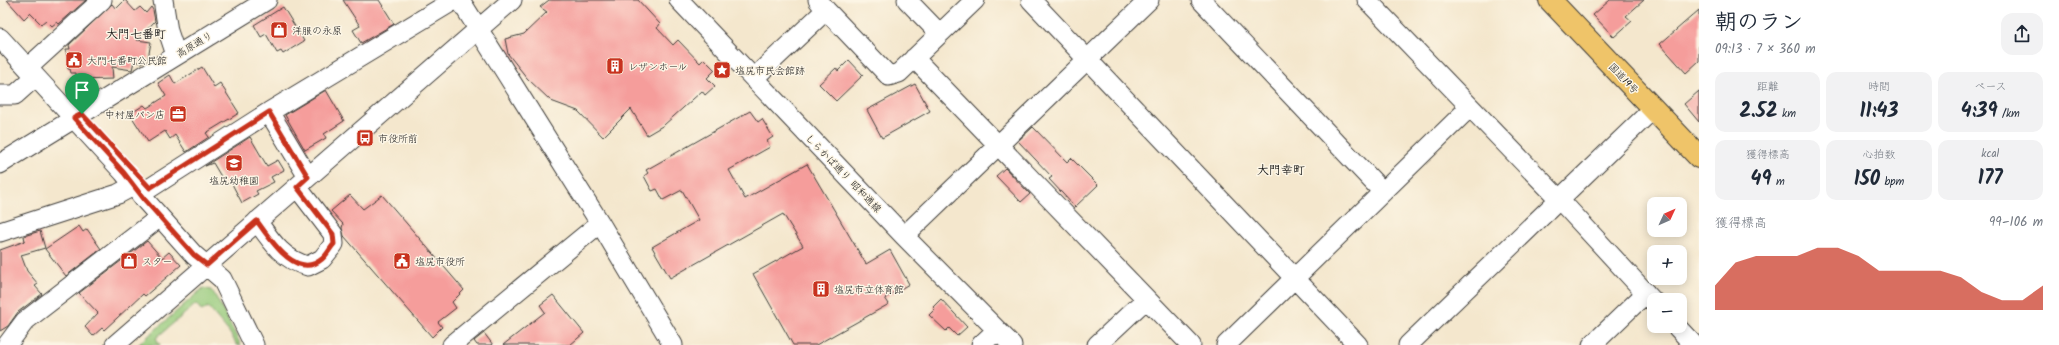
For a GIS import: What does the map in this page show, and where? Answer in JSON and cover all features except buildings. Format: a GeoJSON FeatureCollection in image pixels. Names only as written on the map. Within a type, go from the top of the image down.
{"type":"FeatureCollection","features":[{"type":"Feature","properties":{"kind":"highway","name":"国道19号"},"geometry":{"type":"LineString","coordinates":[[1550,0],[1699,157]]}},
{"type":"Feature","properties":{"kind":"street"},"geometry":{"type":"LineString","coordinates":[[0,95],[14,95],[34,70],[102,0]]}},
{"type":"Feature","properties":{"kind":"street"},"geometry":{"type":"LineString","coordinates":[[163,0],[168,31],[176,55]]}},
{"type":"Feature","properties":{"kind":"street","name":"高原通り"},"geometry":{"type":"LineString","coordinates":[[0,164],[267,0]]}},
{"type":"Feature","properties":{"kind":"street"},"geometry":{"type":"LineString","coordinates":[[115,345],[512,0]]}},
{"type":"Feature","properties":{"kind":"street","name":"しらかば通り 昭和通線"},"geometry":{"type":"LineString","coordinates":[[679,0],[904,236],[1012,345]]}},
{"type":"Feature","properties":{"kind":"street"},"geometry":{"type":"LineString","coordinates":[[907,0],[939,33]]}},
{"type":"Feature","properties":{"kind":"street"},"geometry":{"type":"LineString","coordinates":[[754,78],[822,5],[889,76],[899,73],[975,0]]}},
{"type":"Feature","properties":{"kind":"street"},"geometry":{"type":"LineString","coordinates":[[1031,0],[1358,345]]}},
{"type":"Feature","properties":{"kind":"street"},"geometry":{"type":"LineString","coordinates":[[904,236],[1149,0]]}},
{"type":"Feature","properties":{"kind":"street"},"geometry":{"type":"LineString","coordinates":[[1201,0],[1383,192]]}},
{"type":"Feature","properties":{"kind":"street"},"geometry":{"type":"LineString","coordinates":[[1367,0],[1469,108],[1559,199],[1647,295]]}},
{"type":"Feature","properties":{"kind":"street"},"geometry":{"type":"LineString","coordinates":[[0,232],[141,187],[455,1],[478,30],[600,223],[673,345]]}},
{"type":"Feature","properties":{"kind":"street"},"geometry":{"type":"LineString","coordinates":[[0,24],[34,70]]}},
{"type":"Feature","properties":{"kind":"street"},"geometry":{"type":"LineString","coordinates":[[0,38],[34,70],[78,116],[141,187],[164,209],[198,246],[207,265]]}},
{"type":"Feature","properties":{"kind":"street"},"geometry":{"type":"LineString","coordinates":[[914,58],[1145,300],[1190,345]]}},
{"type":"Feature","properties":{"kind":"street"},"geometry":{"type":"LineString","coordinates":[[1226,345],[1469,108]]}},
{"type":"Feature","properties":{"kind":"street"},"geometry":{"type":"LineString","coordinates":[[1408,345],[1653,109]]}},
{"type":"Feature","properties":{"kind":"street"},"geometry":{"type":"LineString","coordinates":[[257,221],[277,250],[297,263],[308,266],[322,259],[334,244],[333,234],[303,182],[269,112]]}},
{"type":"Feature","properties":{"kind":"street"},"geometry":{"type":"LineString","coordinates":[[141,187],[160,217],[194,255],[222,279],[254,345]]}},
{"type":"Feature","properties":{"kind":"street"},"geometry":{"type":"LineString","coordinates":[[7,345],[25,321],[160,217]]}},
{"type":"Feature","properties":{"kind":"street"},"geometry":{"type":"LineString","coordinates":[[452,345],[600,223]]}},
{"type":"Feature","properties":{"kind":"street"},"geometry":{"type":"LineString","coordinates":[[1097,345],[1145,300]]}},
{"type":"Feature","properties":{"kind":"street"},"geometry":{"type":"LineString","coordinates":[[1592,345],[1647,300]]}},
{"type":"Feature","properties":{"kind":"street"},"geometry":{"type":"LineString","coordinates":[[981,345],[997,330]]}},
{"type":"Feature","properties":{"kind":"street"},"geometry":{"type":"LineString","coordinates":[[1683,333],[1694,345]]}},
{"type":"Feature","properties":{"kind":"green space"},"geometry":{"type":"Polygon","coordinates":[[[203,288],[211,290],[216,297],[241,345],[237,345],[229,332],[208,307],[202,311],[196,304],[156,338],[160,345],[138,345],[203,288]]]}},
{"type":"Feature","properties":{"kind":"place","name":"洋服の永原"},"geometry":{"type":"Point","coordinates":[279,30]}},
{"type":"Feature","properties":{"kind":"place","name":"大門七番町公民館"},"geometry":{"type":"Point","coordinates":[74,60]}},
{"type":"Feature","properties":{"kind":"place","name":"レザンホール"},"geometry":{"type":"Point","coordinates":[615,66]}},
{"type":"Feature","properties":{"kind":"place","name":"塩尻市民会館跡"},"geometry":{"type":"Point","coordinates":[722,70]}},
{"type":"Feature","properties":{"kind":"place","name":"中村屋パン店"},"geometry":{"type":"Point","coordinates":[178,114]}},
{"type":"Feature","properties":{"kind":"place","name":"市役所前"},"geometry":{"type":"Point","coordinates":[365,138]}},
{"type":"Feature","properties":{"kind":"place","name":"塩尻幼稚園"},"geometry":{"type":"Point","coordinates":[234,163]}},
{"type":"Feature","properties":{"kind":"place","name":"スター"},"geometry":{"type":"Point","coordinates":[129,261]}},
{"type":"Feature","properties":{"kind":"place","name":"塩尻市役所"},"geometry":{"type":"Point","coordinates":[402,261]}},
{"type":"Feature","properties":{"kind":"place","name":"塩尻市立体育館"},"geometry":{"type":"Point","coordinates":[821,289]}},
{"type":"Feature","properties":{"kind":"district","name":"大門七番町"},"geometry":{"type":"Point","coordinates":[136,34]}},
{"type":"Feature","properties":{"kind":"district","name":"大門幸町"},"geometry":{"type":"Point","coordinates":[1281,170]}},
{"type":"Feature","properties":{"kind":"route"},"geometry":{"type":"LineString","coordinates":[[269,112],[308,177],[297,187],[322,217],[333,234],[334,244],[322,259],[308,266],[297,263],[277,250],[257,221],[207,265],[194,255],[144,199],[124,173],[74,118],[82,114],[150,188],[159,180],[269,112]]}}]}
